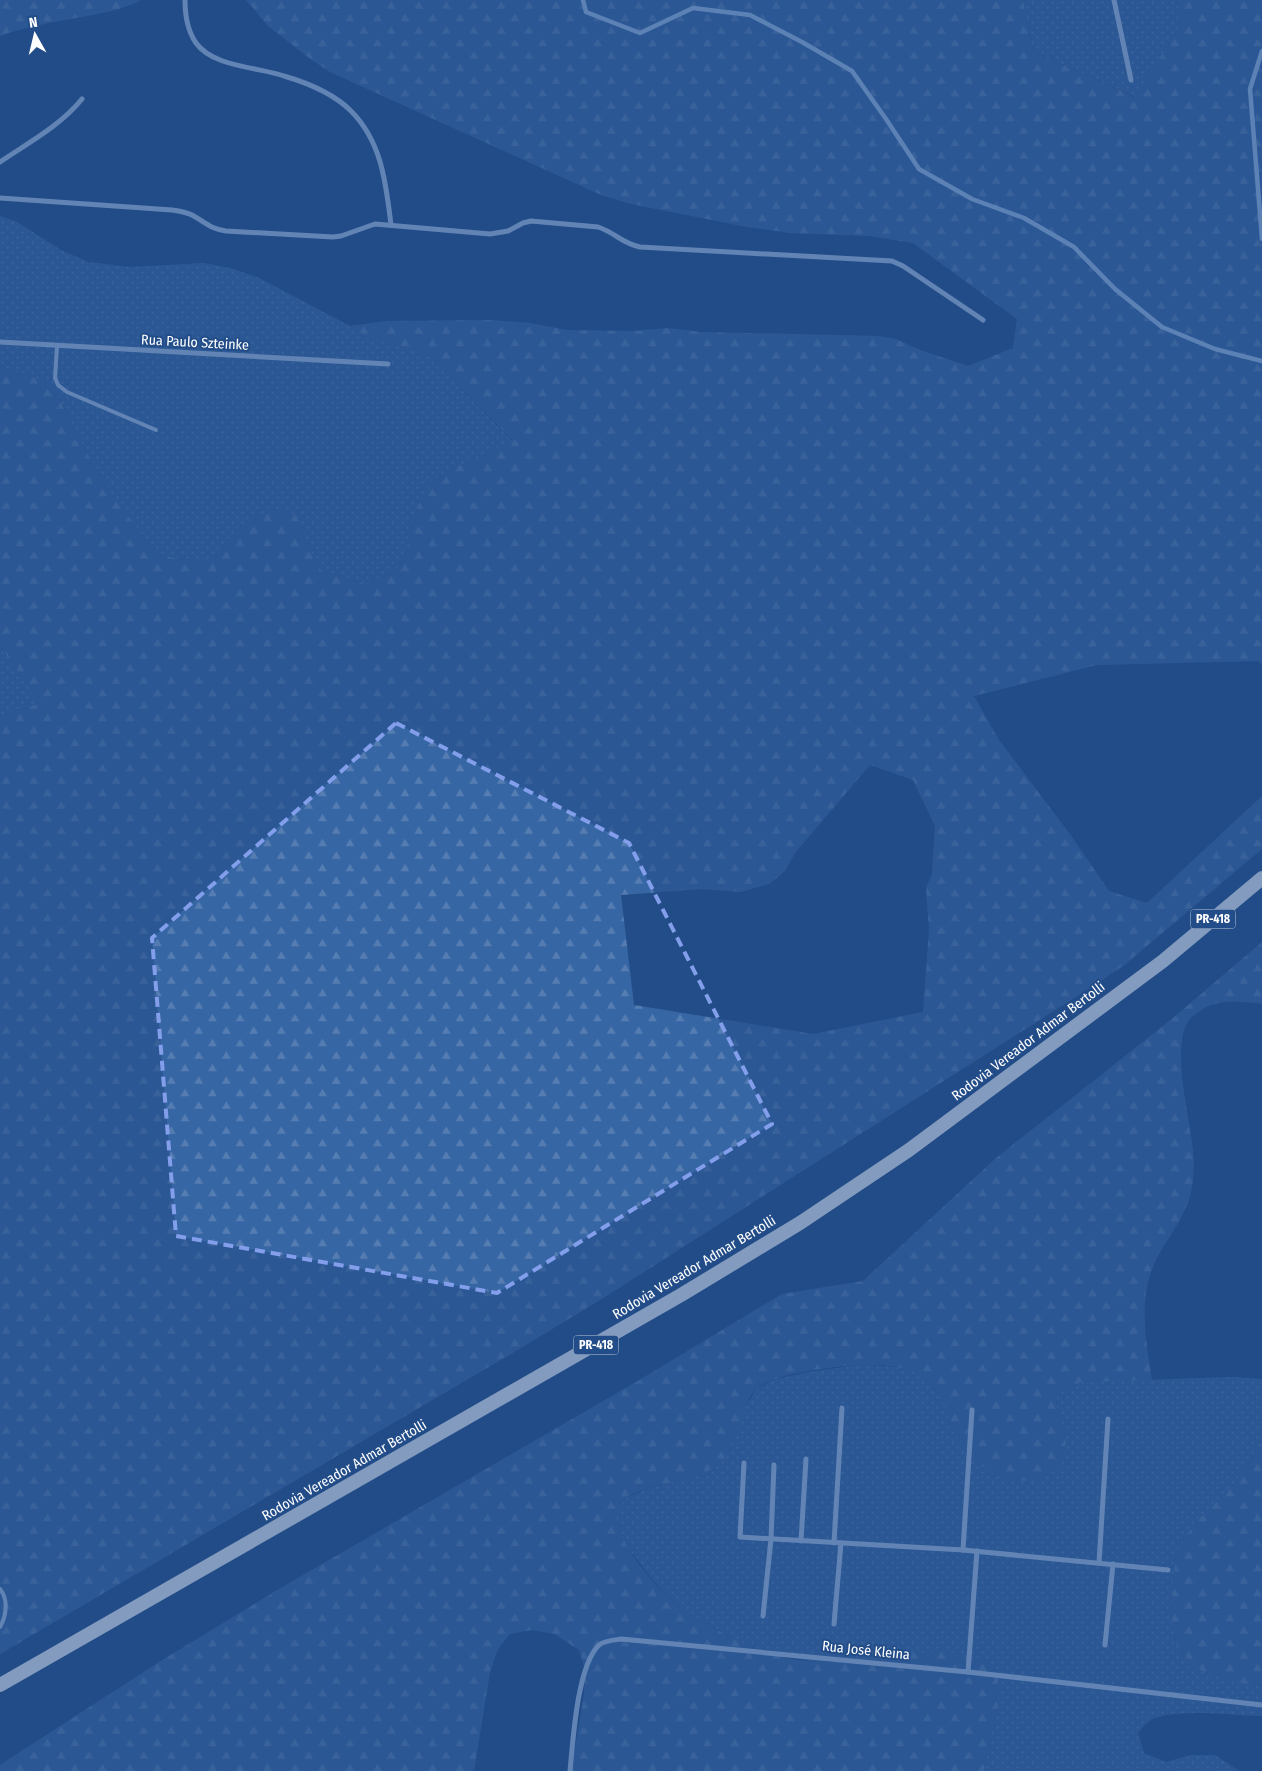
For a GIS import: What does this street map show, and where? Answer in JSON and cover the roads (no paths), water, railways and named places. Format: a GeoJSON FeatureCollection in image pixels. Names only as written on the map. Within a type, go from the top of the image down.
{"type":"FeatureCollection","features":[{"type":"Feature","properties":{"kind":"highway","name":"Rodovia Vereador Admar Bertolli"},"geometry":{"type":"LineString","coordinates":[[0,1685],[681,1295],[800,1223],[932,1133],[1163,961],[1262,878]]}},
{"type":"Feature","properties":{"kind":"street"},"geometry":{"type":"LineString","coordinates":[[185,0],[185,14],[189,31],[197,45],[211,56],[224,62],[284,76],[315,88],[334,98],[352,112],[376,148],[382,167],[391,225]]}},
{"type":"Feature","properties":{"kind":"street"},"geometry":{"type":"LineString","coordinates":[[1114,0],[1131,80]]}},
{"type":"Feature","properties":{"kind":"street"},"geometry":{"type":"LineString","coordinates":[[0,162],[61,121],[82,99]]}},
{"type":"Feature","properties":{"kind":"street"},"geometry":{"type":"LineString","coordinates":[[0,198],[172,210],[193,216],[216,230],[226,231],[333,237],[375,224],[490,234],[508,230],[523,223],[539,221],[598,226],[606,229],[624,242],[640,247],[892,262],[903,266],[983,320]]}},
{"type":"Feature","properties":{"kind":"street","name":"Rua Paulo Szteinke"},"geometry":{"type":"LineString","coordinates":[[0,342],[388,364]]}},
{"type":"Feature","properties":{"kind":"street"},"geometry":{"type":"LineString","coordinates":[[834,1543],[842,1408]]}},
{"type":"Feature","properties":{"kind":"street"},"geometry":{"type":"LineString","coordinates":[[963,1550],[972,1410]]}},
{"type":"Feature","properties":{"kind":"street"},"geometry":{"type":"LineString","coordinates":[[1099,1563],[1108,1419]]}},
{"type":"Feature","properties":{"kind":"street"},"geometry":{"type":"LineString","coordinates":[[801,1540],[806,1459]]}},
{"type":"Feature","properties":{"kind":"street"},"geometry":{"type":"LineString","coordinates":[[744,1463],[740,1537],[977,1551],[1168,1570]]}},
{"type":"Feature","properties":{"kind":"street"},"geometry":{"type":"LineString","coordinates":[[763,1616],[771,1539],[774,1465]]}},
{"type":"Feature","properties":{"kind":"street"},"geometry":{"type":"LineString","coordinates":[[834,1624],[840,1543]]}},
{"type":"Feature","properties":{"kind":"street"},"geometry":{"type":"LineString","coordinates":[[968,1672],[977,1551]]}},
{"type":"Feature","properties":{"kind":"street"},"geometry":{"type":"LineString","coordinates":[[1105,1645],[1113,1564]]}},
{"type":"Feature","properties":{"kind":"street","name":"Rua José Kleina"},"geometry":{"type":"LineString","coordinates":[[570,1771],[577,1710],[587,1662],[600,1644],[620,1639],[968,1672],[1262,1705]]}},
{"type":"Feature","properties":{"kind":"lane"},"geometry":{"type":"LineString","coordinates":[[57,346],[56,378],[58,385],[67,392],[156,430]]}},
{"type":"Feature","properties":{"kind":"lane"},"geometry":{"type":"LineString","coordinates":[[0,1589],[3,1593],[6,1617],[0,1627]]}},
{"type":"Feature","properties":{"kind":"waterway"},"geometry":{"type":"LineString","coordinates":[[583,0],[586,12],[640,33],[693,8],[750,15],[802,42],[852,71],[919,169],[972,199],[1024,218],[1074,247],[1115,289],[1162,327],[1215,349],[1262,361]]}},
{"type":"Feature","properties":{"kind":"waterway"},"geometry":{"type":"LineString","coordinates":[[1262,51],[1250,89],[1262,239]]}}]}
